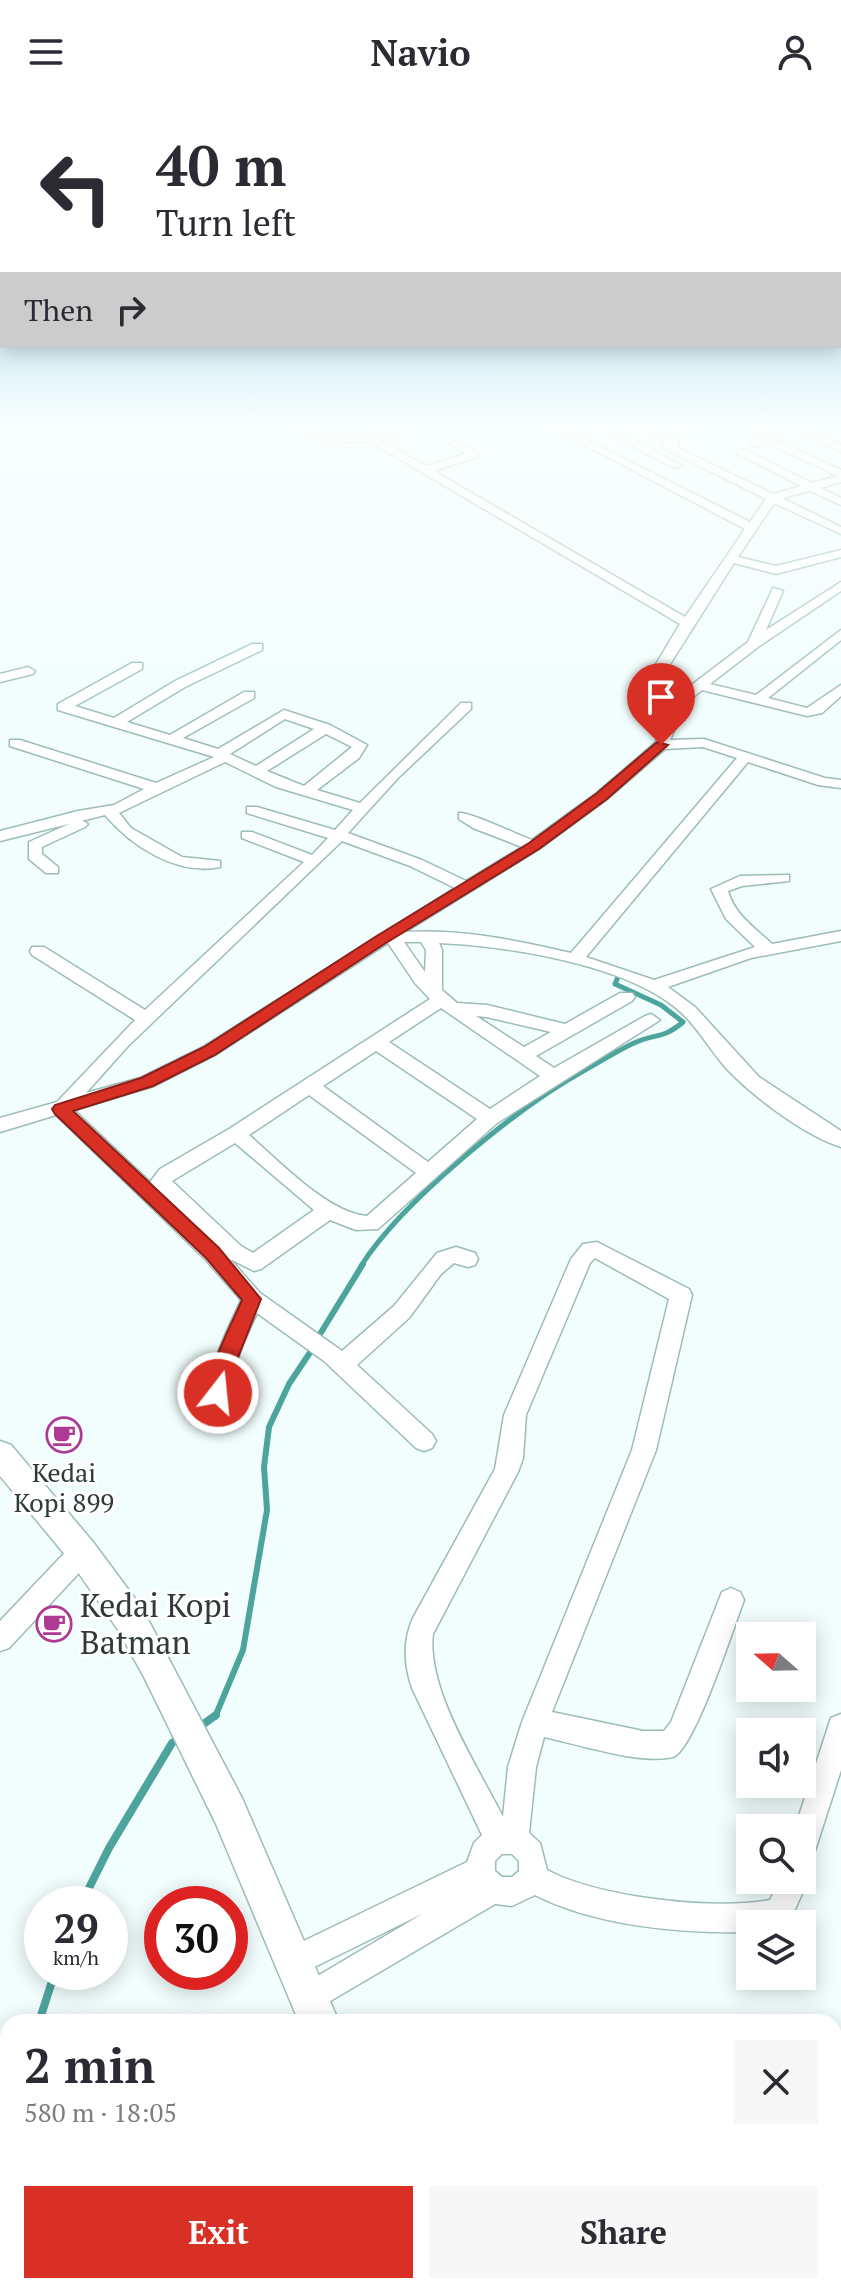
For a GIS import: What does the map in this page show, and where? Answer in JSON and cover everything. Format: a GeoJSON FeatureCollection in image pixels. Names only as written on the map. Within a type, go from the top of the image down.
{"type":"FeatureCollection","features":[{"type":"Feature","properties":{"kind":"main road"},"geometry":{"type":"LineString","coordinates":[[0,1454],[82,1552],[130,1619],[229,1811],[314,2010]]}},
{"type":"Feature","properties":{"kind":"street"},"geometry":{"type":"LineString","coordinates":[[525,528],[687,623]]}},
{"type":"Feature","properties":{"kind":"street"},"geometry":{"type":"LineString","coordinates":[[681,700],[665,686],[660,669],[687,623],[752,528]]}},
{"type":"Feature","properties":{"kind":"street"},"geometry":{"type":"LineString","coordinates":[[731,559],[773,570],[841,553]]}},
{"type":"Feature","properties":{"kind":"street"},"geometry":{"type":"LineString","coordinates":[[0,1125],[147,1082],[209,1051],[534,846],[602,796],[661,745],[681,700],[703,686],[753,644],[841,586]]}},
{"type":"Feature","properties":{"kind":"street"},"geometry":{"type":"LineString","coordinates":[[753,644],[777,591]]}},
{"type":"Feature","properties":{"kind":"street"},"geometry":{"type":"LineString","coordinates":[[758,700],[841,634]]}},
{"type":"Feature","properties":{"kind":"street"},"geometry":{"type":"LineString","coordinates":[[113,724],[180,684],[257,647]]}},
{"type":"Feature","properties":{"kind":"street"},"geometry":{"type":"LineString","coordinates":[[137,666],[64,704],[66,709],[172,739],[222,756],[306,792],[361,808]]}},
{"type":"Feature","properties":{"kind":"street"},"geometry":{"type":"LineString","coordinates":[[0,678],[28,671]]}},
{"type":"Feature","properties":{"kind":"street"},"geometry":{"type":"LineString","coordinates":[[703,686],[813,712],[841,689]]}},
{"type":"Feature","properties":{"kind":"street"},"geometry":{"type":"LineString","coordinates":[[172,739],[249,695]]}},
{"type":"Feature","properties":{"kind":"street"},"geometry":{"type":"LineString","coordinates":[[61,1109],[146,1019],[342,836],[361,808],[466,706]]}},
{"type":"Feature","properties":{"kind":"street"},"geometry":{"type":"LineString","coordinates":[[52,870],[34,856],[34,845],[110,812],[222,756],[283,714],[325,728],[361,748],[306,792]]}},
{"type":"Feature","properties":{"kind":"street"},"geometry":{"type":"LineString","coordinates":[[256,772],[325,728]]}},
{"type":"Feature","properties":{"kind":"street"},"geometry":{"type":"LineString","coordinates":[[15,743],[157,788]]}},
{"type":"Feature","properties":{"kind":"street"},"geometry":{"type":"LineString","coordinates":[[661,745],[704,743],[823,782],[841,784]]}},
{"type":"Feature","properties":{"kind":"street"},"geometry":{"type":"LineString","coordinates":[[575,959],[747,755]]}},
{"type":"Feature","properties":{"kind":"street"},"geometry":{"type":"LineString","coordinates":[[252,810],[342,836],[416,863],[468,888]]}},
{"type":"Feature","properties":{"kind":"street"},"geometry":{"type":"LineString","coordinates":[[0,836],[78,815],[110,812]]}},
{"type":"Feature","properties":{"kind":"street"},"geometry":{"type":"LineString","coordinates":[[110,812],[126,831],[178,861],[214,864]]}},
{"type":"Feature","properties":{"kind":"street"},"geometry":{"type":"LineString","coordinates":[[464,816],[478,825],[534,846]]}},
{"type":"Feature","properties":{"kind":"street"},"geometry":{"type":"LineString","coordinates":[[247,835],[315,861]]}},
{"type":"Feature","properties":{"kind":"street"},"geometry":{"type":"LineString","coordinates":[[769,950],[735,917],[723,902],[719,889],[740,881],[783,878]]}},
{"type":"Feature","properties":{"kind":"street"},"geometry":{"type":"LineString","coordinates":[[427,936],[434,950],[441,1000]]}},
{"type":"Feature","properties":{"kind":"street"},"geometry":{"type":"LineString","coordinates":[[387,939],[427,936],[501,943],[575,959],[651,987],[679,1002],[739,1070],[768,1094],[841,1140]]}},
{"type":"Feature","properties":{"kind":"street"},"geometry":{"type":"LineString","coordinates":[[651,987],[700,968],[841,936]]}},
{"type":"Feature","properties":{"kind":"street"},"geometry":{"type":"LineString","coordinates":[[387,939],[441,1000],[553,1076]]}},
{"type":"Feature","properties":{"kind":"street"},"geometry":{"type":"LineString","coordinates":[[38,951],[146,1019]]}},
{"type":"Feature","properties":{"kind":"street"},"geometry":{"type":"LineString","coordinates":[[524,1055],[626,997]]}},
{"type":"Feature","properties":{"kind":"street"},"geometry":{"type":"LineString","coordinates":[[328,1211],[254,1263],[234,1252],[160,1186],[161,1179],[236,1134],[441,1000],[567,1030]]}},
{"type":"Feature","properties":{"kind":"street"},"geometry":{"type":"LineString","coordinates":[[236,1134],[328,1211],[356,1225],[371,1224],[490,1118],[553,1076],[651,1020]]}},
{"type":"Feature","properties":{"kind":"street"},"geometry":{"type":"LineString","coordinates":[[376,1042],[490,1118]]}},
{"type":"Feature","properties":{"kind":"street"},"geometry":{"type":"LineString","coordinates":[[310,1086],[427,1171]]}},
{"type":"Feature","properties":{"kind":"street"},"geometry":{"type":"LineString","coordinates":[[61,1109],[201,1242],[252,1299],[342,1364],[424,1441]]}},
{"type":"Feature","properties":{"kind":"street"},"geometry":{"type":"LineString","coordinates":[[506,1840],[484,1851],[487,1879],[501,1892],[515,1892],[531,1877],[533,1868],[528,1850],[506,1840],[425,1688],[417,1649],[422,1626],[506,1472],[511,1458],[515,1415],[581,1259],[590,1250],[597,1250],[681,1295],[644,1450],[535,1722],[506,1840]]}},
{"type":"Feature","properties":{"kind":"street"},"geometry":{"type":"LineString","coordinates":[[342,1364],[392,1324],[416,1297],[434,1267],[447,1256],[460,1255],[468,1259]]}},
{"type":"Feature","properties":{"kind":"street"},"geometry":{"type":"LineString","coordinates":[[224,1417],[218,1393],[221,1375],[252,1299]]}},
{"type":"Feature","properties":{"kind":"street"},"geometry":{"type":"LineString","coordinates":[[0,1639],[82,1552]]}},
{"type":"Feature","properties":{"kind":"street"},"geometry":{"type":"LineString","coordinates":[[535,1722],[643,1744],[671,1744],[681,1731],[731,1600]]}},
{"type":"Feature","properties":{"kind":"street"},"geometry":{"type":"LineString","coordinates":[[813,1814],[841,1727]]}},
{"type":"Feature","properties":{"kind":"street"},"geometry":{"type":"LineString","coordinates":[[531,1877],[544,1887],[608,1904],[736,1919],[764,1919],[779,1913],[788,1894]]}},
{"type":"Feature","properties":{"kind":"street"},"geometry":{"type":"LineString","coordinates":[[294,1962],[487,1879]]}},
{"type":"Feature","properties":{"kind":"street"},"geometry":{"type":"LineString","coordinates":[[314,2010],[487,1879]]}},
{"type":"Feature","properties":{"kind":"waterway"},"geometry":{"type":"LineString","coordinates":[[361,1266],[404,1213],[495,1131],[585,1070],[628,1046],[664,1034],[683,1022],[661,1005],[615,984],[618,977]]}},
{"type":"Feature","properties":{"kind":"waterway"},"geometry":{"type":"LineString","coordinates":[[317,1339],[363,1264]]}},
{"type":"Feature","properties":{"kind":"waterway"},"geometry":{"type":"LineString","coordinates":[[216,1715],[243,1650],[267,1510],[264,1467],[269,1427],[289,1384],[313,1348]]}},
{"type":"Feature","properties":{"kind":"waterway"},"geometry":{"type":"LineString","coordinates":[[198,1728],[216,1715]]}},
{"type":"Feature","properties":{"kind":"waterway"},"geometry":{"type":"LineString","coordinates":[[90,1886],[109,1848],[172,1743],[178,1739]]}},
{"type":"Feature","properties":{"kind":"waterway"},"geometry":{"type":"LineString","coordinates":[[42,2014],[49,1990]]}},
{"type":"Feature","properties":{"kind":"place","name":"Kedai Kopi 899"},"geometry":{"type":"Point","coordinates":[64,1435]}},
{"type":"Feature","properties":{"kind":"place","name":"Kedai Kopi Batman"},"geometry":{"type":"Point","coordinates":[54,1624]}},
{"type":"Feature","properties":{"kind":"route"},"geometry":{"type":"LineString","coordinates":[[218,1393],[221,1375],[252,1299],[212,1253],[61,1109],[147,1082],[209,1051],[561,828],[661,745]]}}]}
